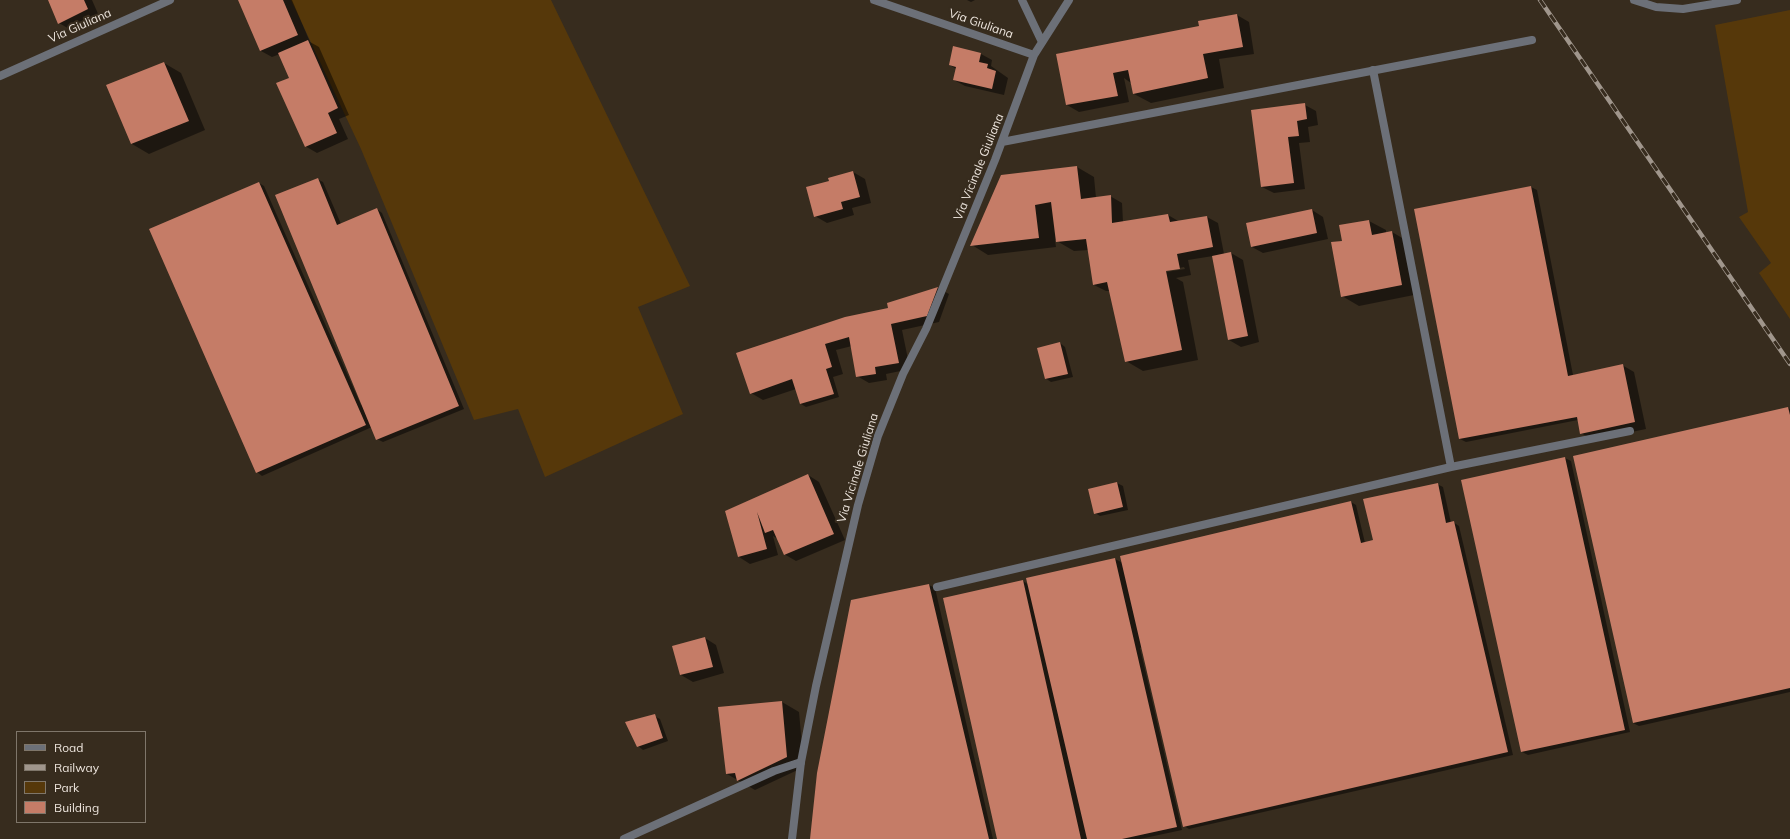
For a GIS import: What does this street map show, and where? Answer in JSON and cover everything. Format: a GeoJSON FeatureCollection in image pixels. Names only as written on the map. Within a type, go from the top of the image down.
{"type":"FeatureCollection","features":[{"type":"Feature","properties":{"kind":"street","name":"Via Giuliana"},"geometry":{"type":"LineString","coordinates":[[0,76],[170,0]]}},
{"type":"Feature","properties":{"kind":"street","name":"Via Giuliana"},"geometry":{"type":"LineString","coordinates":[[874,0],[1034,55]]}},
{"type":"Feature","properties":{"kind":"street"},"geometry":{"type":"LineString","coordinates":[[1022,0],[1042,42]]}},
{"type":"Feature","properties":{"kind":"street","name":"Via Vicinale Giuliana"},"geometry":{"type":"LineString","coordinates":[[792,839],[801,762],[816,686],[858,505],[878,436],[903,374],[926,329],[1002,142],[1034,55],[1069,0]]}},
{"type":"Feature","properties":{"kind":"street"},"geometry":{"type":"LineString","coordinates":[[1634,0],[1656,7],[1683,9],[1736,0]]}},
{"type":"Feature","properties":{"kind":"street"},"geometry":{"type":"LineString","coordinates":[[1002,142],[1532,40]]}},
{"type":"Feature","properties":{"kind":"street"},"geometry":{"type":"LineString","coordinates":[[1373,70],[1451,467]]}},
{"type":"Feature","properties":{"kind":"street"},"geometry":{"type":"LineString","coordinates":[[937,587],[1451,467],[1630,431]]}},
{"type":"Feature","properties":{"kind":"street"},"geometry":{"type":"LineString","coordinates":[[624,839],[774,770],[801,762]]}},
{"type":"Feature","properties":{"kind":"green space"},"geometry":{"type":"Polygon","coordinates":[[[291,0],[551,0],[690,286],[638,307],[683,414],[545,477],[518,409],[474,420],[361,149],[291,0]]]}},
{"type":"Feature","properties":{"kind":"green space"},"geometry":{"type":"Polygon","coordinates":[[[1790,10],[1790,319],[1759,273],[1771,263],[1739,217],[1748,212],[1715,25],[1790,10]]]}},
{"type":"Feature","properties":{"kind":"building"},"geometry":{"type":"Polygon","coordinates":[[[48,0],[84,0],[88,9],[58,24],[48,0]]]}},
{"type":"Feature","properties":{"kind":"building"},"geometry":{"type":"Polygon","coordinates":[[[238,0],[283,0],[298,35],[260,51],[238,0]]]}},
{"type":"Feature","properties":{"kind":"building"},"geometry":{"type":"Polygon","coordinates":[[[1237,14],[1243,47],[1203,54],[1208,78],[1133,94],[1128,70],[1113,73],[1118,96],[1066,105],[1056,54],[1199,26],[1198,21],[1237,14]]]}},
{"type":"Feature","properties":{"kind":"building"},"geometry":{"type":"Polygon","coordinates":[[[308,40],[338,108],[328,113],[337,133],[305,147],[276,83],[289,78],[278,53],[308,40]]]}},
{"type":"Feature","properties":{"kind":"building"},"geometry":{"type":"Polygon","coordinates":[[[953,46],[981,53],[979,62],[988,64],[987,68],[996,71],[992,89],[953,80],[956,67],[949,65],[953,46]]]}},
{"type":"Feature","properties":{"kind":"building"},"geometry":{"type":"Polygon","coordinates":[[[164,62],[189,121],[131,144],[106,85],[164,62]]]}},
{"type":"Feature","properties":{"kind":"building"},"geometry":{"type":"Polygon","coordinates":[[[1305,103],[1307,119],[1297,121],[1299,136],[1288,137],[1294,183],[1261,187],[1251,110],[1305,103]]]}},
{"type":"Feature","properties":{"kind":"building"},"geometry":{"type":"Polygon","coordinates":[[[1077,166],[1081,199],[1111,195],[1112,223],[1168,214],[1170,222],[1207,216],[1213,247],[1177,254],[1180,269],[1166,271],[1182,350],[1125,362],[1107,282],[1093,285],[1086,239],[1056,242],[1051,202],[1035,205],[1039,238],[970,246],[1001,175],[1077,166]]]}},
{"type":"Feature","properties":{"kind":"building"},"geometry":{"type":"Polygon","coordinates":[[[853,171],[860,197],[841,202],[843,209],[814,217],[806,187],[829,181],[828,178],[853,171]]]}},
{"type":"Feature","properties":{"kind":"building"},"geometry":{"type":"Polygon","coordinates":[[[318,178],[337,225],[377,208],[459,406],[376,440],[275,195],[318,178]]]}},
{"type":"Feature","properties":{"kind":"building"},"geometry":{"type":"Polygon","coordinates":[[[259,182],[366,425],[256,473],[149,229],[259,182]]]}},
{"type":"Feature","properties":{"kind":"building"},"geometry":{"type":"Polygon","coordinates":[[[1531,186],[1568,376],[1623,364],[1635,422],[1580,434],[1577,417],[1459,439],[1414,209],[1531,186]]]}},
{"type":"Feature","properties":{"kind":"building"},"geometry":{"type":"Polygon","coordinates":[[[1312,209],[1317,233],[1251,247],[1246,223],[1312,209]]]}},
{"type":"Feature","properties":{"kind":"building"},"geometry":{"type":"Polygon","coordinates":[[[1369,220],[1372,235],[1392,231],[1402,285],[1341,297],[1331,242],[1342,241],[1339,225],[1369,220]]]}},
{"type":"Feature","properties":{"kind":"building"},"geometry":{"type":"Polygon","coordinates":[[[1231,252],[1248,336],[1228,340],[1212,256],[1231,252]]]}},
{"type":"Feature","properties":{"kind":"building"},"geometry":{"type":"Polygon","coordinates":[[[938,287],[927,316],[891,324],[899,363],[875,367],[876,374],[856,377],[849,337],[825,344],[832,367],[826,369],[834,394],[800,404],[792,379],[750,394],[736,353],[845,317],[888,308],[887,303],[938,287]]]}},
{"type":"Feature","properties":{"kind":"building"},"geometry":{"type":"Polygon","coordinates":[[[1060,342],[1068,374],[1045,379],[1037,348],[1060,342]]]}},
{"type":"Feature","properties":{"kind":"building"},"geometry":{"type":"Polygon","coordinates":[[[1788,407],[1790,415],[1790,688],[1633,723],[1573,456],[1788,407]]]}},
{"type":"Feature","properties":{"kind":"building"},"geometry":{"type":"Polygon","coordinates":[[[1565,457],[1625,730],[1521,752],[1461,480],[1565,457]]]}},
{"type":"Feature","properties":{"kind":"building"},"geometry":{"type":"Polygon","coordinates":[[[808,474],[834,534],[784,555],[773,530],[765,533],[757,512],[767,549],[738,557],[725,511],[808,474]]]}},
{"type":"Feature","properties":{"kind":"building"},"geometry":{"type":"Polygon","coordinates":[[[1117,482],[1123,507],[1094,514],[1088,489],[1117,482]]]}},
{"type":"Feature","properties":{"kind":"building"},"geometry":{"type":"Polygon","coordinates":[[[1438,483],[1446,523],[1454,521],[1508,752],[1183,827],[1120,556],[1351,501],[1361,543],[1373,540],[1363,499],[1438,483]]]}},
{"type":"Feature","properties":{"kind":"building"},"geometry":{"type":"Polygon","coordinates":[[[1115,558],[1177,827],[1122,839],[1087,839],[1026,578],[1115,558]]]}},
{"type":"Feature","properties":{"kind":"building"},"geometry":{"type":"Polygon","coordinates":[[[1023,580],[1081,839],[997,839],[943,598],[1023,580]]]}},
{"type":"Feature","properties":{"kind":"building"},"geometry":{"type":"Polygon","coordinates":[[[929,584],[989,839],[810,839],[817,773],[851,600],[929,584]]]}},
{"type":"Feature","properties":{"kind":"building"},"geometry":{"type":"Polygon","coordinates":[[[705,637],[713,667],[680,675],[672,646],[705,637]]]}},
{"type":"Feature","properties":{"kind":"building"},"geometry":{"type":"Polygon","coordinates":[[[782,701],[787,757],[737,781],[735,773],[726,774],[718,707],[782,701]]]}},
{"type":"Feature","properties":{"kind":"building"},"geometry":{"type":"Polygon","coordinates":[[[655,714],[663,738],[637,747],[625,722],[655,714]]]}},
{"type":"Feature","properties":{"kind":"railway"},"geometry":{"type":"LineString","coordinates":[[1540,0],[1790,364]]}}]}
